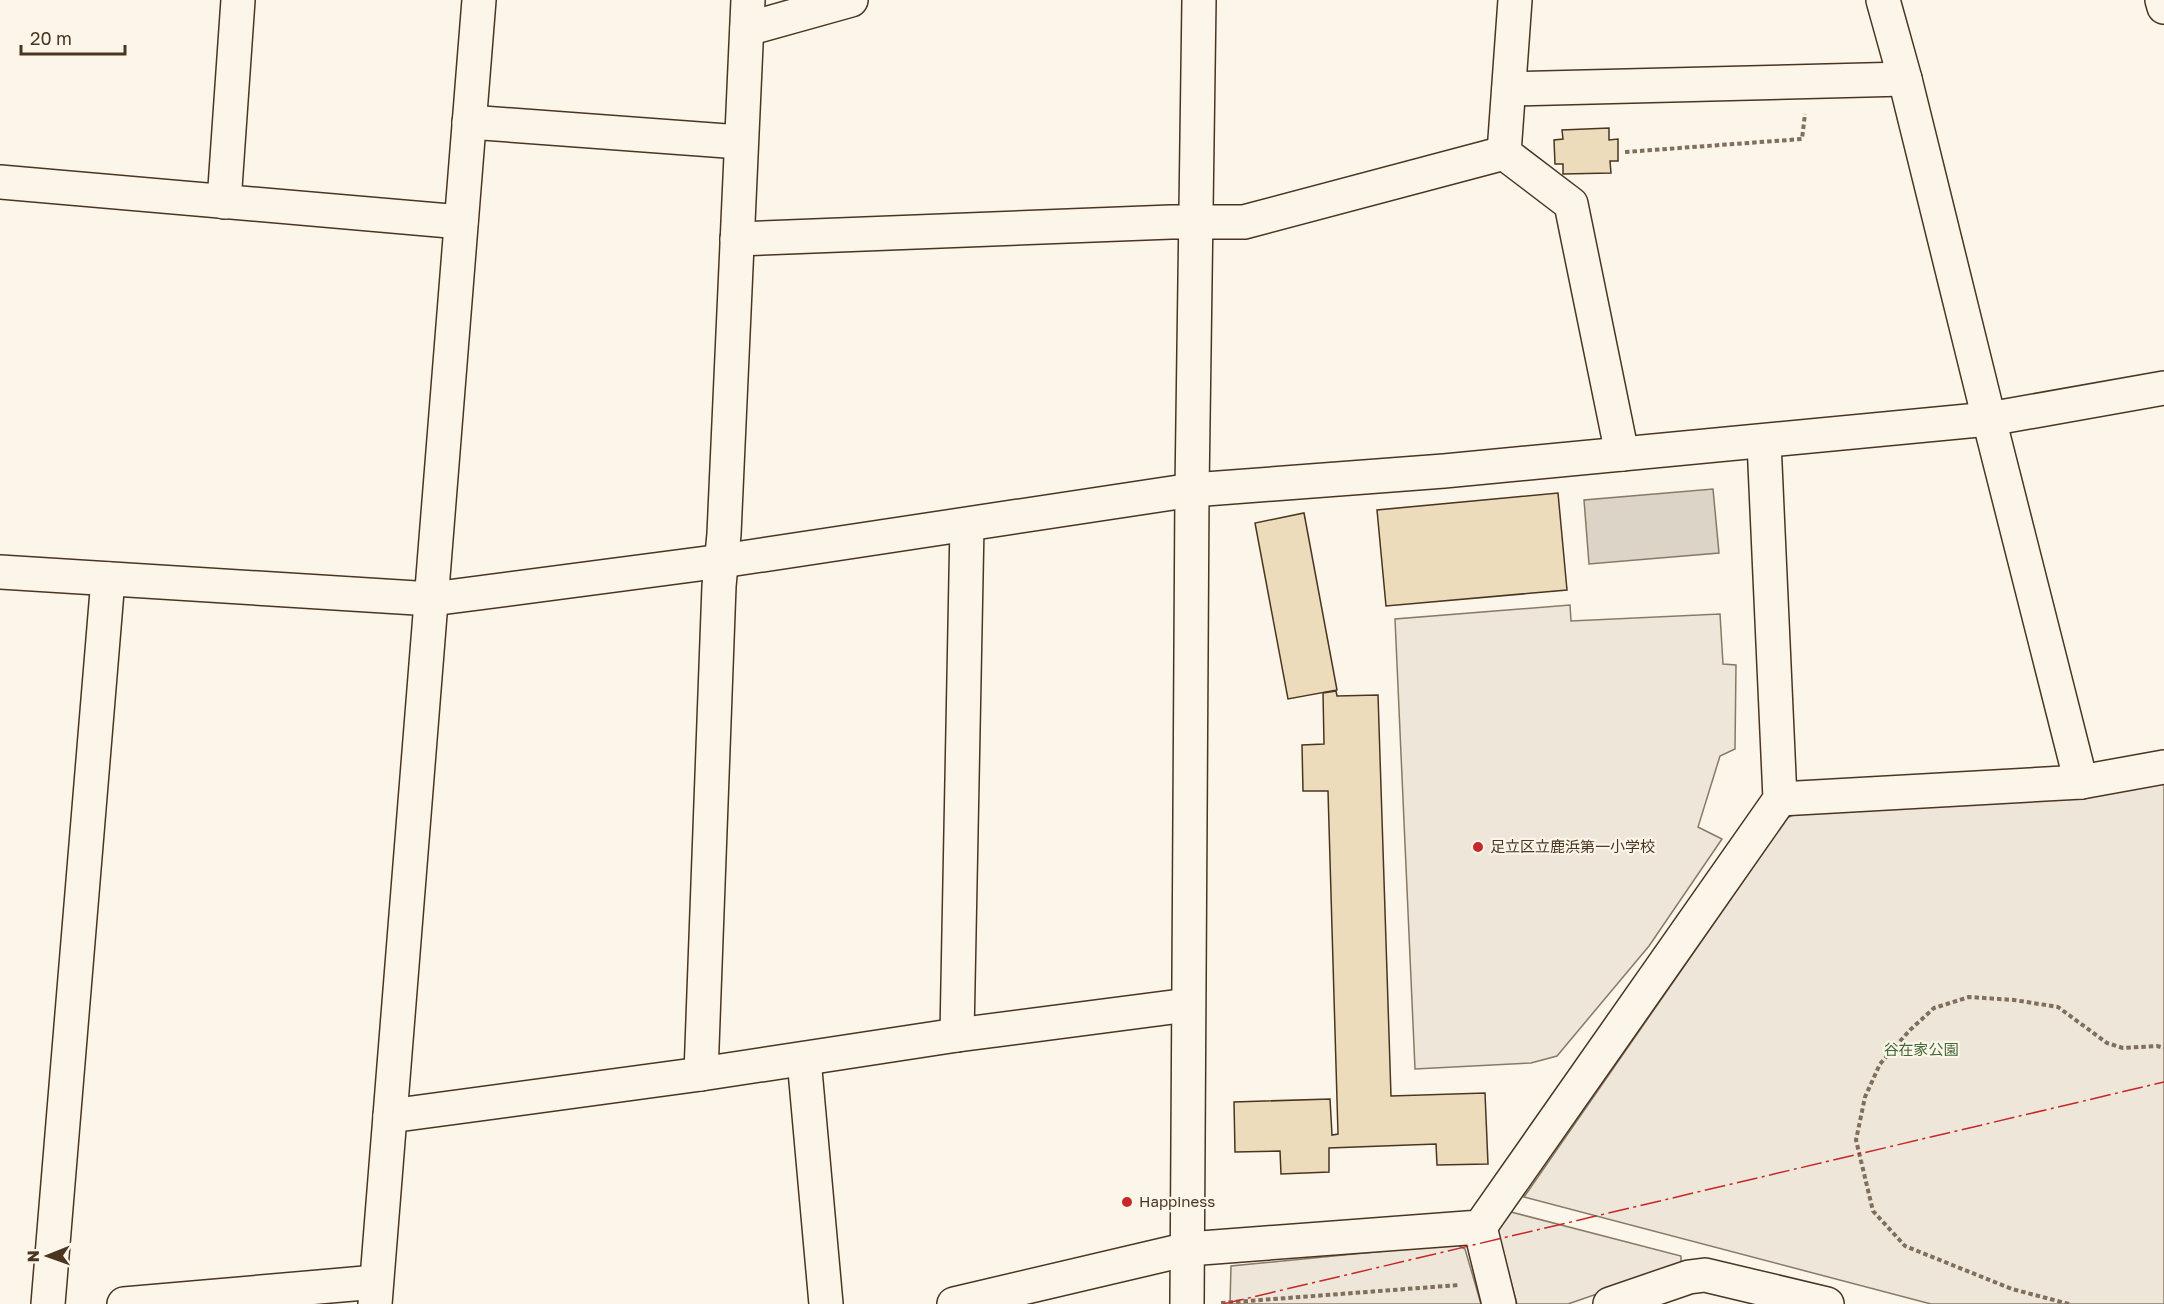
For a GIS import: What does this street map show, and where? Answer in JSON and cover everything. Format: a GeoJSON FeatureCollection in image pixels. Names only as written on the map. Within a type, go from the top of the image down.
{"type":"FeatureCollection","features":[{"type":"Feature","properties":{"kind":"street"},"geometry":{"type":"LineString","coordinates":[[224,202],[238,0]]}},
{"type":"Feature","properties":{"kind":"street"},"geometry":{"type":"LineString","coordinates":[[124,1304],[375,1293],[479,0]]}},
{"type":"Feature","properties":{"kind":"street"},"geometry":{"type":"LineString","coordinates":[[700,1074],[747,14],[851,0]]}},
{"type":"Feature","properties":{"kind":"street"},"geometry":{"type":"LineString","coordinates":[[1187,1304],[1192,490],[1199,0]]}},
{"type":"Feature","properties":{"kind":"street"},"geometry":{"type":"LineString","coordinates":[[1504,153],[1515,0]]}},
{"type":"Feature","properties":{"kind":"street"},"geometry":{"type":"LineString","coordinates":[[1883,0],[1905,79],[2081,782]]}},
{"type":"Feature","properties":{"kind":"street"},"geometry":{"type":"LineString","coordinates":[[2162,0],[2164,7]]}},
{"type":"Feature","properties":{"kind":"street"},"geometry":{"type":"LineString","coordinates":[[1509,88],[1905,79]]}},
{"type":"Feature","properties":{"kind":"street"},"geometry":{"type":"LineString","coordinates":[[469,122],[740,142]]}},
{"type":"Feature","properties":{"kind":"street"},"geometry":{"type":"LineString","coordinates":[[737,239],[1172,222],[1244,222],[1504,153]]}},
{"type":"Feature","properties":{"kind":"street"},"geometry":{"type":"LineString","coordinates":[[1504,153],[1570,204],[1622,454]]}},
{"type":"Feature","properties":{"kind":"street"},"geometry":{"type":"LineString","coordinates":[[0,182],[461,222]]}},
{"type":"Feature","properties":{"kind":"street"},"geometry":{"type":"LineString","coordinates":[[0,572],[432,599],[722,561],[1192,490],[1444,471],[1989,419],[2164,388]]}},
{"type":"Feature","properties":{"kind":"street"},"geometry":{"type":"LineString","coordinates":[[1499,1304],[1480,1227],[1780,799],[1764,442]]}},
{"type":"Feature","properties":{"kind":"street"},"geometry":{"type":"LineString","coordinates":[[957,1035],[967,525]]}},
{"type":"Feature","properties":{"kind":"street"},"geometry":{"type":"LineString","coordinates":[[48,1304],[108,579]]}},
{"type":"Feature","properties":{"kind":"street"},"geometry":{"type":"LineString","coordinates":[[1780,799],[2081,782],[2164,767]]}},
{"type":"Feature","properties":{"kind":"street"},"geometry":{"type":"LineString","coordinates":[[390,1116],[700,1074],[957,1035],[1188,1005]]}},
{"type":"Feature","properties":{"kind":"street"},"geometry":{"type":"LineString","coordinates":[[804,1059],[826,1304]]}},
{"type":"Feature","properties":{"kind":"street"},"geometry":{"type":"LineString","coordinates":[[954,1304],[1188,1250],[1480,1227]]}},
{"type":"Feature","properties":{"kind":"street"},"geometry":{"type":"LineString","coordinates":[[1610,1304],[1689,1277],[1705,1275],[1827,1304]]}},
{"type":"Feature","properties":{"kind":"path"},"geometry":{"type":"LineString","coordinates":[[1625,152],[1802,139],[1809,81]]}},
{"type":"Feature","properties":{"kind":"path"},"geometry":{"type":"LineString","coordinates":[[2069,1304],[2012,1289],[1905,1246],[1873,1211],[1856,1140],[1865,1097],[1880,1064],[1910,1030],[1934,1008],[1970,997],[2014,1000],[2058,1007],[2107,1043],[2123,1048],[2157,1046],[2164,1048]]}},
{"type":"Feature","properties":{"kind":"path"},"geometry":{"type":"LineString","coordinates":[[1212,1304],[1462,1285]]}},
{"type":"Feature","properties":{"kind":"green space"},"geometry":{"type":"Polygon","coordinates":[[[1570,605],[1571,621],[1720,614],[1723,664],[1736,665],[1735,749],[1720,756],[1698,827],[1722,839],[1649,946],[1557,1056],[1531,1063],[1415,1069],[1395,619],[1570,605]]]}},
{"type":"Feature","properties":{"kind":"green space","name":"谷在家公園"},"geometry":{"type":"Polygon","coordinates":[[[2164,784],[2164,1304],[1931,1304],[1524,1197],[1787,818],[1797,813],[2071,797],[2164,784]]]}},
{"type":"Feature","properties":{"kind":"green space"},"geometry":{"type":"Polygon","coordinates":[[[1511,1212],[1681,1256],[1681,1265],[1568,1304],[1517,1304],[1497,1231],[1511,1212]]]}},
{"type":"Feature","properties":{"kind":"green space"},"geometry":{"type":"Polygon","coordinates":[[[1456,1244],[1465,1249],[1481,1304],[1230,1304],[1231,1266],[1456,1244]]]}},
{"type":"Feature","properties":{"kind":"shaded area"},"geometry":{"type":"Polygon","coordinates":[[[1713,489],[1719,553],[1589,564],[1584,500],[1713,489]]]}},
{"type":"Feature","properties":{"kind":"building"},"geometry":{"type":"Polygon","coordinates":[[[1609,128],[1609,140],[1618,139],[1618,161],[1610,161],[1611,173],[1563,174],[1563,164],[1555,164],[1554,140],[1563,139],[1562,130],[1609,128]]]}},
{"type":"Feature","properties":{"kind":"building"},"geometry":{"type":"Polygon","coordinates":[[[1558,493],[1567,590],[1386,606],[1377,510],[1558,493]]]}},
{"type":"Feature","properties":{"kind":"building"},"geometry":{"type":"Polygon","coordinates":[[[1304,513],[1337,690],[1288,699],[1255,523],[1304,513]]]}},
{"type":"Feature","properties":{"kind":"building"},"geometry":{"type":"Polygon","coordinates":[[[1336,691],[1337,696],[1378,695],[1391,1096],[1485,1093],[1488,1164],[1437,1165],[1436,1144],[1329,1148],[1329,1172],[1281,1174],[1280,1151],[1235,1152],[1234,1102],[1330,1099],[1332,1135],[1338,1134],[1328,791],[1303,791],[1302,745],[1324,744],[1323,693],[1336,691]]]}},
{"type":"Feature","properties":{"kind":"power"},"geometry":{"type":"LineString","coordinates":[[1223,1304],[2164,1082]]}},
{"type":"Feature","properties":{"kind":"place","name":"足立区立鹿浜第一小学校"},"geometry":{"type":"Point","coordinates":[1478,847]}},
{"type":"Feature","properties":{"kind":"place","name":"Happiness"},"geometry":{"type":"Point","coordinates":[1127,1202]}}]}
